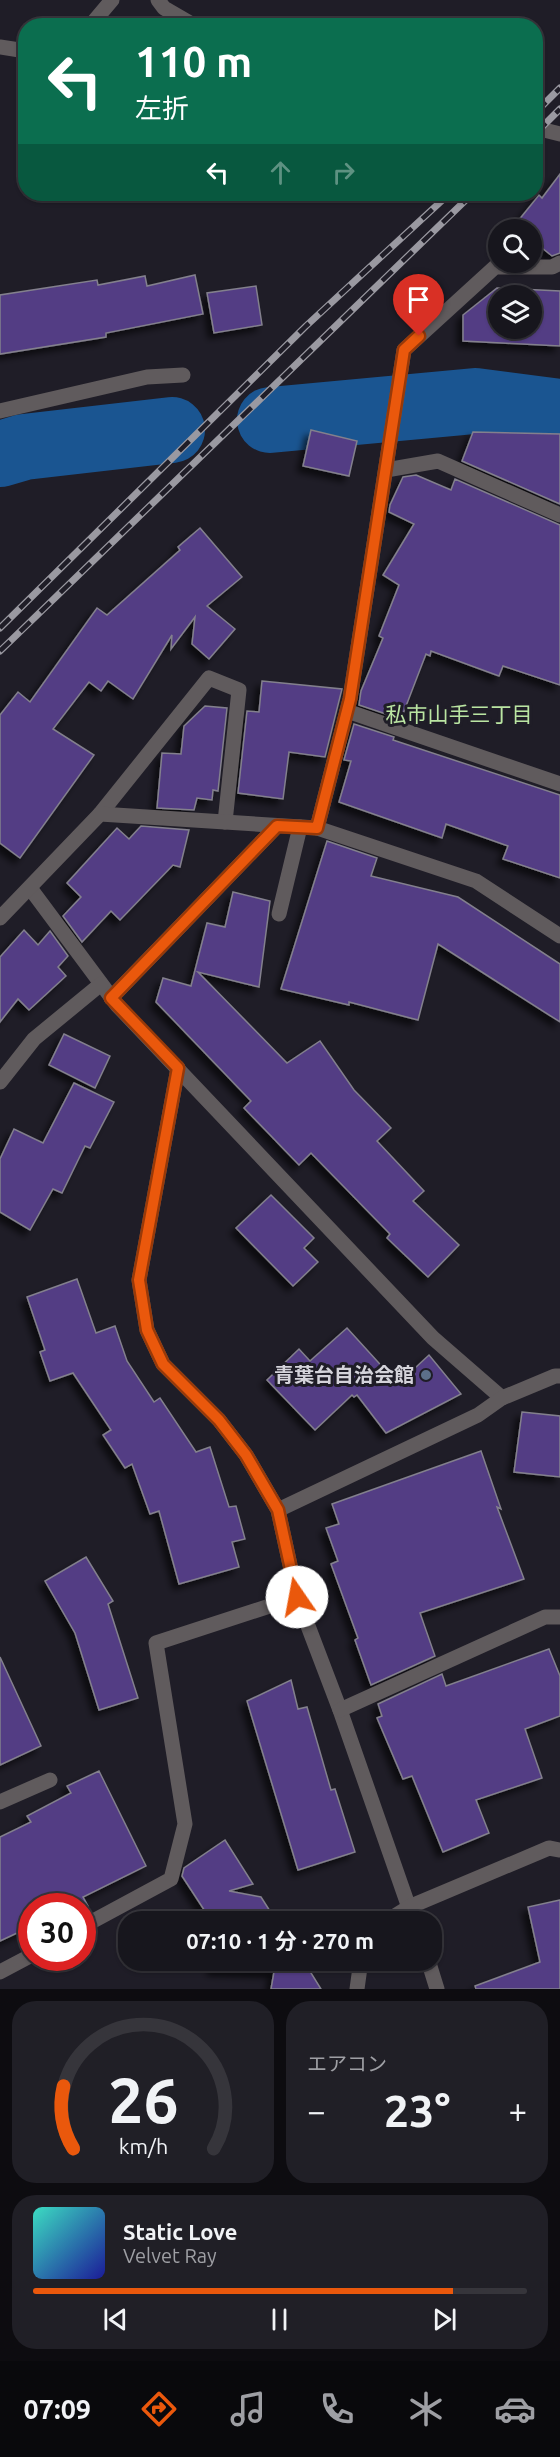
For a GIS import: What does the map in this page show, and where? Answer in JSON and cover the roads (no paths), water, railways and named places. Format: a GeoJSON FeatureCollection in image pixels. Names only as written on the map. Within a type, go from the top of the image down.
{"type":"FeatureCollection","features":[{"type":"Feature","properties":{"kind":"street"},"geometry":{"type":"LineString","coordinates":[[97,18],[112,0]]}},
{"type":"Feature","properties":{"kind":"street"},"geometry":{"type":"LineString","coordinates":[[158,0],[164,8],[181,18]]}},
{"type":"Feature","properties":{"kind":"street"},"geometry":{"type":"LineString","coordinates":[[0,47],[18,50]]}},
{"type":"Feature","properties":{"kind":"street"},"geometry":{"type":"LineString","coordinates":[[543,130],[560,134]]}},
{"type":"Feature","properties":{"kind":"street"},"geometry":{"type":"LineString","coordinates":[[317,828],[347,711],[404,350],[495,267],[552,267],[560,263]]}},
{"type":"Feature","properties":{"kind":"street"},"geometry":{"type":"LineString","coordinates":[[0,411],[147,376],[183,375]]}},
{"type":"Feature","properties":{"kind":"street"},"geometry":{"type":"LineString","coordinates":[[387,466],[438,461],[560,515]]}},
{"type":"Feature","properties":{"kind":"street"},"geometry":{"type":"LineString","coordinates":[[0,918],[100,814],[208,678],[239,690],[225,822]]}},
{"type":"Feature","properties":{"kind":"street"},"geometry":{"type":"LineString","coordinates":[[347,711],[560,784]]}},
{"type":"Feature","properties":{"kind":"street"},"geometry":{"type":"LineString","coordinates":[[100,814],[317,828],[476,881],[560,936]]}},
{"type":"Feature","properties":{"kind":"street"},"geometry":{"type":"LineString","coordinates":[[111,998],[277,826]]}},
{"type":"Feature","properties":{"kind":"street"},"geometry":{"type":"LineString","coordinates":[[279,914],[300,827]]}},
{"type":"Feature","properties":{"kind":"street"},"geometry":{"type":"LineString","coordinates":[[30,888],[111,998],[433,1338],[502,1398]]}},
{"type":"Feature","properties":{"kind":"street"},"geometry":{"type":"LineString","coordinates":[[0,1082],[34,1039],[101,984]]}},
{"type":"Feature","properties":{"kind":"street"},"geometry":{"type":"LineString","coordinates":[[178,1068],[139,1280],[147,1330],[163,1364],[219,1420],[246,1455],[278,1510],[297,1597],[340,1710],[410,1911]]}},
{"type":"Feature","properties":{"kind":"street"},"geometry":{"type":"LineString","coordinates":[[278,1510],[478,1415],[502,1398],[560,1376]]}},
{"type":"Feature","properties":{"kind":"street"},"geometry":{"type":"LineString","coordinates":[[96,1919],[171,1879],[185,1824],[156,1643],[297,1597]]}},
{"type":"Feature","properties":{"kind":"street"},"geometry":{"type":"LineString","coordinates":[[340,1710],[545,1617],[560,1617]]}},
{"type":"Feature","properties":{"kind":"street"},"geometry":{"type":"LineString","coordinates":[[0,1802],[50,1780]]}},
{"type":"Feature","properties":{"kind":"street"},"geometry":{"type":"LineString","coordinates":[[417,1911],[549,1848],[560,1850]]}},
{"type":"Feature","properties":{"kind":"street"},"geometry":{"type":"LineString","coordinates":[[0,1972],[18,1962]]}},
{"type":"Feature","properties":{"kind":"street"},"geometry":{"type":"LineString","coordinates":[[357,1989],[359,1971]]}},
{"type":"Feature","properties":{"kind":"street"},"geometry":{"type":"LineString","coordinates":[[431,1971],[437,1989]]}},
{"type":"Feature","properties":{"kind":"waterway"},"geometry":{"type":"LineString","coordinates":[[270,420],[475,401],[560,412]]}},
{"type":"Feature","properties":{"kind":"waterway"},"geometry":{"type":"LineString","coordinates":[[0,454],[24,447],[172,430]]}},
{"type":"Feature","properties":{"kind":"railway"},"geometry":{"type":"LineString","coordinates":[[543,105],[560,88]]}},
{"type":"Feature","properties":{"kind":"railway"},"geometry":{"type":"LineString","coordinates":[[543,126],[560,109]]}},
{"type":"Feature","properties":{"kind":"railway"},"geometry":{"type":"LineString","coordinates":[[0,628],[306,326],[441,201]]}},
{"type":"Feature","properties":{"kind":"railway"},"geometry":{"type":"LineString","coordinates":[[0,651],[465,201]]}},
{"type":"Feature","properties":{"kind":"place","name":"青葉台自治会館"},"geometry":{"type":"Point","coordinates":[426,1375]}},
{"type":"Feature","properties":{"kind":"district","name":"私市山手三丁目"},"geometry":{"type":"Point","coordinates":[459,715]}}]}
